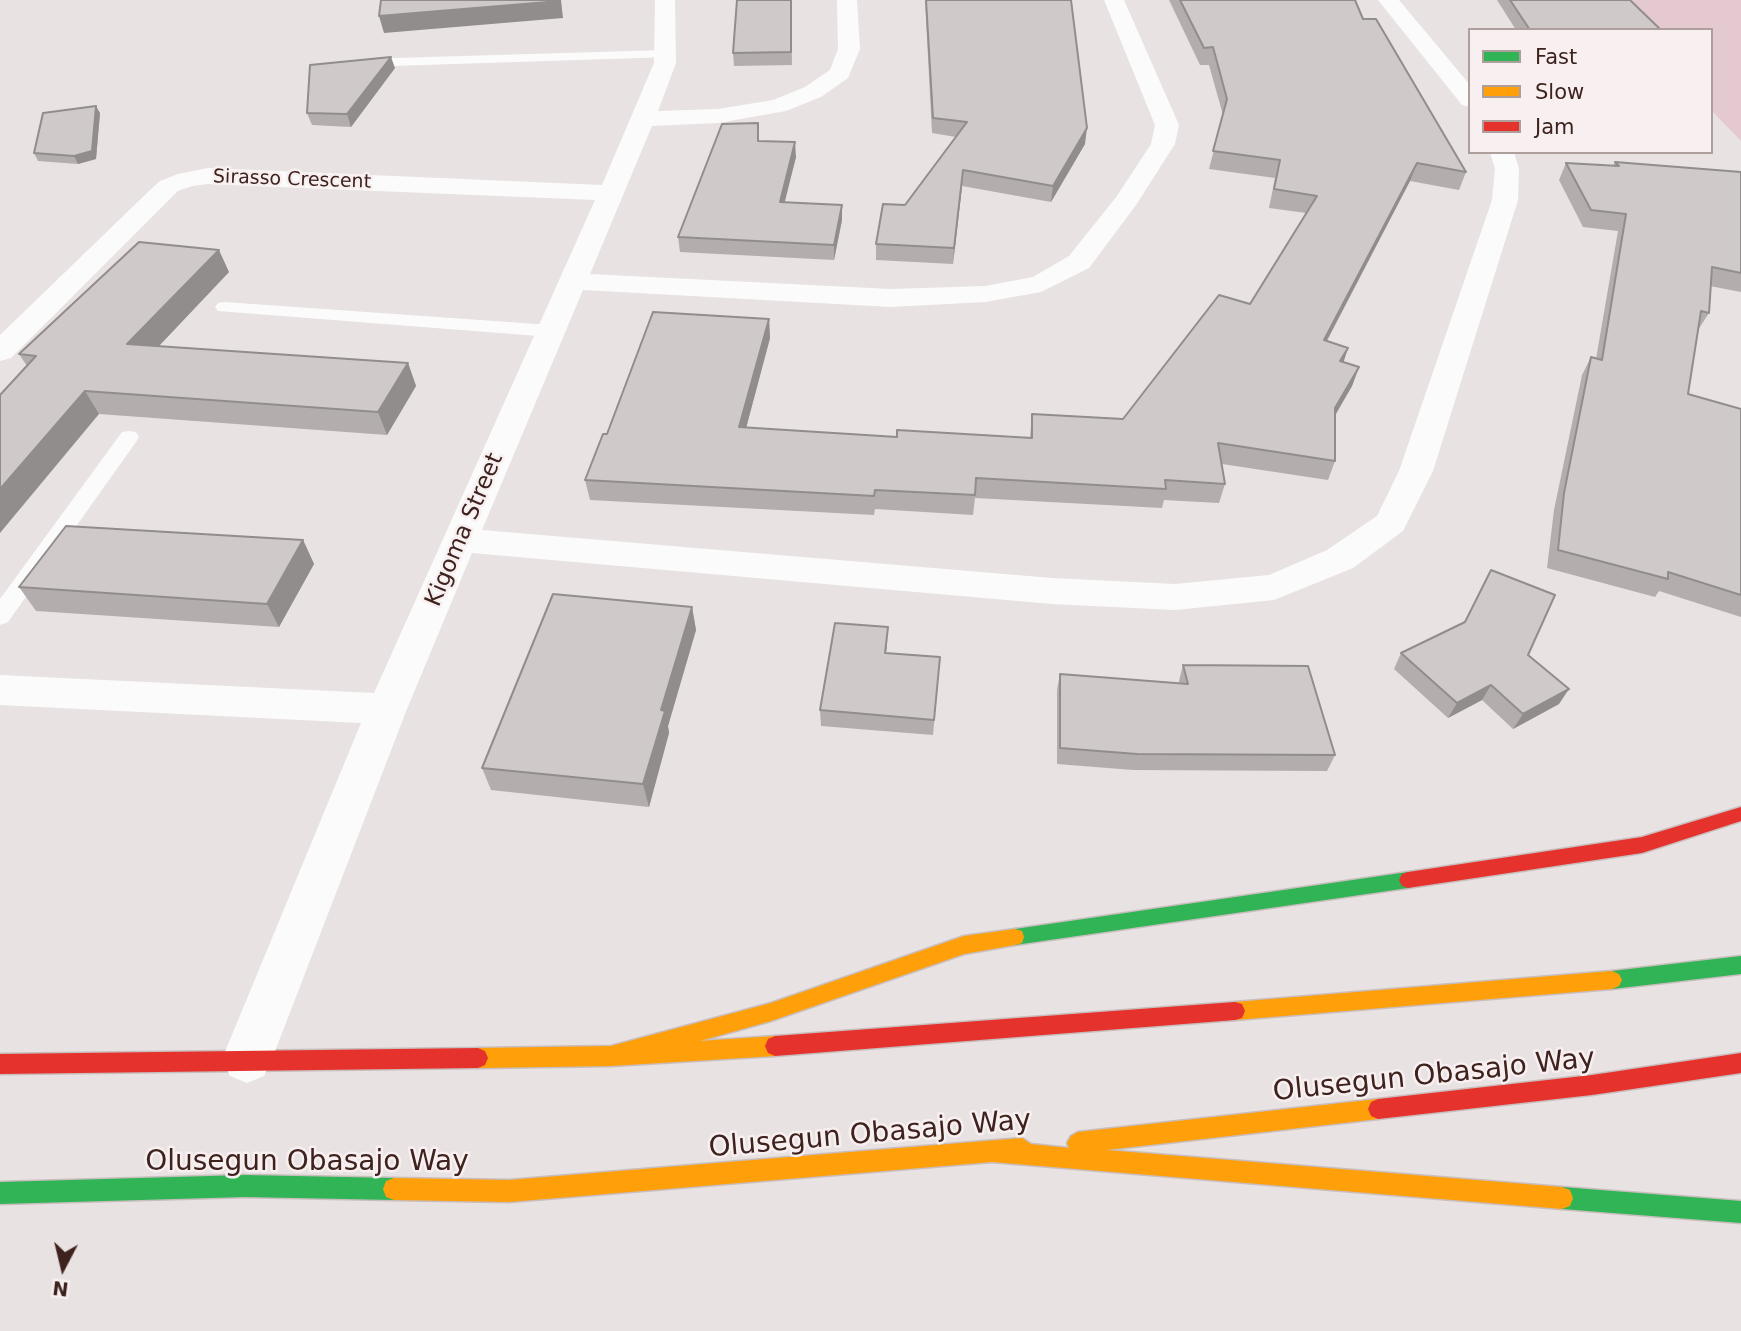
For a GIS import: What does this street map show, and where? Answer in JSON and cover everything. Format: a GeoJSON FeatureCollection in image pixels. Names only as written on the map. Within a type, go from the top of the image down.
{"type":"FeatureCollection","features":[{"type":"Feature","properties":{"kind":"main road"},"geometry":{"type":"LineString","coordinates":[[611,1056],[771,1012],[964,945],[1642,845],[1741,814]]}},
{"type":"Feature","properties":{"kind":"main road"},"geometry":{"type":"LineString","coordinates":[[0,1064],[611,1056],[834,1043],[1561,984],[1741,965]]}},
{"type":"Feature","properties":{"kind":"main road","name":"Olusegun Obasajo Way"},"geometry":{"type":"LineString","coordinates":[[0,1194],[245,1186],[509,1191],[993,1152],[1592,1085],[1741,1063]]}},
{"type":"Feature","properties":{"kind":"main road"},"geometry":{"type":"LineString","coordinates":[[993,1152],[1741,1212]]}},
{"type":"Feature","properties":{"kind":"street","name":"Kigoma Street"},"geometry":{"type":"LineString","coordinates":[[247,1059],[387,709],[643,119],[666,54],[665,0]]}},
{"type":"Feature","properties":{"kind":"street"},"geometry":{"type":"LineString","coordinates":[[643,119],[718,116],[778,106],[813,92],[840,73],[849,49],[847,0]]}},
{"type":"Feature","properties":{"kind":"street"},"geometry":{"type":"LineString","coordinates":[[572,281],[891,298],[985,293],[1041,284],[1079,262],[1127,200],[1163,144],[1167,124],[1114,0]]}},
{"type":"Feature","properties":{"kind":"street"},"geometry":{"type":"LineString","coordinates":[[1388,0],[1468,98]]}},
{"type":"Feature","properties":{"kind":"street"},"geometry":{"type":"LineString","coordinates":[[460,540],[1052,591],[1175,597],[1274,587],[1340,559],[1391,523],[1416,471],[1505,200],[1507,169],[1503,154]]}},
{"type":"Feature","properties":{"kind":"street","name":"Sirasso Crescent"},"geometry":{"type":"LineString","coordinates":[[0,352],[158,196],[169,186],[187,179],[208,176],[611,193]]}},
{"type":"Feature","properties":{"kind":"street"},"geometry":{"type":"LineString","coordinates":[[0,690],[387,709]]}},
{"type":"Feature","properties":{"kind":"lane"},"geometry":{"type":"LineString","coordinates":[[353,63],[666,54]]}},
{"type":"Feature","properties":{"kind":"lane"},"geometry":{"type":"LineString","coordinates":[[224,307],[551,331]]}},
{"type":"Feature","properties":{"kind":"lane"},"geometry":{"type":"LineString","coordinates":[[0,615],[129,437]]}},
{"type":"Feature","properties":{"kind":"shaded area"},"geometry":{"type":"Polygon","coordinates":[[[1607,0],[1741,0],[1741,141],[1713,112],[1713,28],[1633,28],[1607,0]]]}},
{"type":"Feature","properties":{"kind":"building"},"geometry":{"type":"Polygon","coordinates":[[[381,0],[560,0],[560,1],[379,16],[381,0]]]}},
{"type":"Feature","properties":{"kind":"building"},"geometry":{"type":"Polygon","coordinates":[[[737,0],[791,0],[791,52],[733,53],[737,0]]]}},
{"type":"Feature","properties":{"kind":"building"},"geometry":{"type":"Polygon","coordinates":[[[926,0],[1071,0],[1087,128],[1053,186],[963,170],[954,248],[876,244],[883,204],[905,205],[967,122],[933,118],[926,0]]]}},
{"type":"Feature","properties":{"kind":"building"},"geometry":{"type":"Polygon","coordinates":[[[1180,0],[1355,0],[1363,19],[1376,19],[1466,172],[1417,163],[1324,340],[1348,348],[1340,361],[1359,367],[1335,408],[1335,461],[1218,443],[1225,484],[1165,480],[1166,489],[976,478],[975,495],[875,490],[874,496],[585,480],[603,434],[607,434],[653,312],[769,319],[739,427],[897,437],[897,430],[1032,438],[1032,414],[1123,419],[1219,295],[1250,304],[1317,196],[1274,189],[1280,160],[1213,151],[1227,99],[1213,47],[1204,48],[1180,0]]]}},
{"type":"Feature","properties":{"kind":"building"},"geometry":{"type":"Polygon","coordinates":[[[1510,0],[1630,0],[1659,28],[1529,28],[1510,0]]]}},
{"type":"Feature","properties":{"kind":"building"},"geometry":{"type":"Polygon","coordinates":[[[391,57],[347,114],[307,113],[310,65],[391,57]]]}},
{"type":"Feature","properties":{"kind":"building"},"geometry":{"type":"Polygon","coordinates":[[[96,106],[92,151],[74,156],[34,153],[43,113],[96,106]]]}},
{"type":"Feature","properties":{"kind":"building"},"geometry":{"type":"Polygon","coordinates":[[[758,123],[758,141],[795,142],[780,202],[842,205],[834,245],[678,237],[722,124],[758,123]]]}},
{"type":"Feature","properties":{"kind":"building"},"geometry":{"type":"Polygon","coordinates":[[[1615,162],[1741,172],[1741,273],[1712,267],[1709,313],[1701,311],[1688,394],[1741,409],[1741,595],[1668,572],[1668,579],[1558,550],[1564,493],[1591,357],[1602,360],[1626,214],[1591,210],[1566,163],[1619,166],[1615,162]]]}},
{"type":"Feature","properties":{"kind":"building"},"geometry":{"type":"Polygon","coordinates":[[[139,242],[219,250],[127,344],[408,363],[378,412],[85,391],[0,489],[0,395],[36,356],[19,354],[139,242]]]}},
{"type":"Feature","properties":{"kind":"building"},"geometry":{"type":"Polygon","coordinates":[[[66,526],[303,540],[267,604],[19,587],[66,526]]]}},
{"type":"Feature","properties":{"kind":"building"},"geometry":{"type":"Polygon","coordinates":[[[1491,570],[1555,595],[1528,655],[1569,689],[1523,714],[1491,685],[1457,703],[1401,653],[1465,622],[1491,570]]]}},
{"type":"Feature","properties":{"kind":"building"},"geometry":{"type":"Polygon","coordinates":[[[553,594],[692,607],[661,710],[665,711],[643,784],[482,768],[553,594]]]}},
{"type":"Feature","properties":{"kind":"building"},"geometry":{"type":"Polygon","coordinates":[[[835,623],[888,627],[885,653],[940,657],[934,720],[820,710],[835,623]]]}},
{"type":"Feature","properties":{"kind":"building"},"geometry":{"type":"Polygon","coordinates":[[[1183,665],[1308,666],[1335,755],[1137,754],[1060,748],[1060,674],[1188,684],[1183,665]]]}},
{"type":"Feature","properties":{"kind":"traffic: fast"},"geometry":{"type":"LineString","coordinates":[[1015,937],[1408,880]]}},
{"type":"Feature","properties":{"kind":"traffic: fast"},"geometry":{"type":"LineString","coordinates":[[1612,980],[1741,965]]}},
{"type":"Feature","properties":{"kind":"traffic: fast"},"geometry":{"type":"LineString","coordinates":[[0,1193],[245,1186],[394,1189]]}},
{"type":"Feature","properties":{"kind":"traffic: fast"},"geometry":{"type":"LineString","coordinates":[[1562,1198],[1741,1212]]}},
{"type":"Feature","properties":{"kind":"traffic: slow"},"geometry":{"type":"LineString","coordinates":[[611,1056],[771,1012],[964,945],[1015,937]]}},
{"type":"Feature","properties":{"kind":"traffic: slow"},"geometry":{"type":"LineString","coordinates":[[1235,1011],[1612,980]]}},
{"type":"Feature","properties":{"kind":"traffic: slow"},"geometry":{"type":"LineString","coordinates":[[478,1058],[611,1056],[775,1046]]}},
{"type":"Feature","properties":{"kind":"traffic: slow"},"geometry":{"type":"LineString","coordinates":[[1078,1143],[1378,1109]]}},
{"type":"Feature","properties":{"kind":"traffic: slow"},"geometry":{"type":"LineString","coordinates":[[394,1189],[509,1191],[1022,1149]]}},
{"type":"Feature","properties":{"kind":"traffic: slow"},"geometry":{"type":"LineString","coordinates":[[993,1152],[1562,1198]]}},
{"type":"Feature","properties":{"kind":"traffic: jam"},"geometry":{"type":"LineString","coordinates":[[1408,880],[1642,845],[1741,814]]}},
{"type":"Feature","properties":{"kind":"traffic: jam"},"geometry":{"type":"LineString","coordinates":[[775,1046],[1235,1011]]}},
{"type":"Feature","properties":{"kind":"traffic: jam"},"geometry":{"type":"LineString","coordinates":[[0,1064],[478,1058]]}},
{"type":"Feature","properties":{"kind":"traffic: jam"},"geometry":{"type":"LineString","coordinates":[[1378,1109],[1592,1085],[1741,1063]]}}]}
